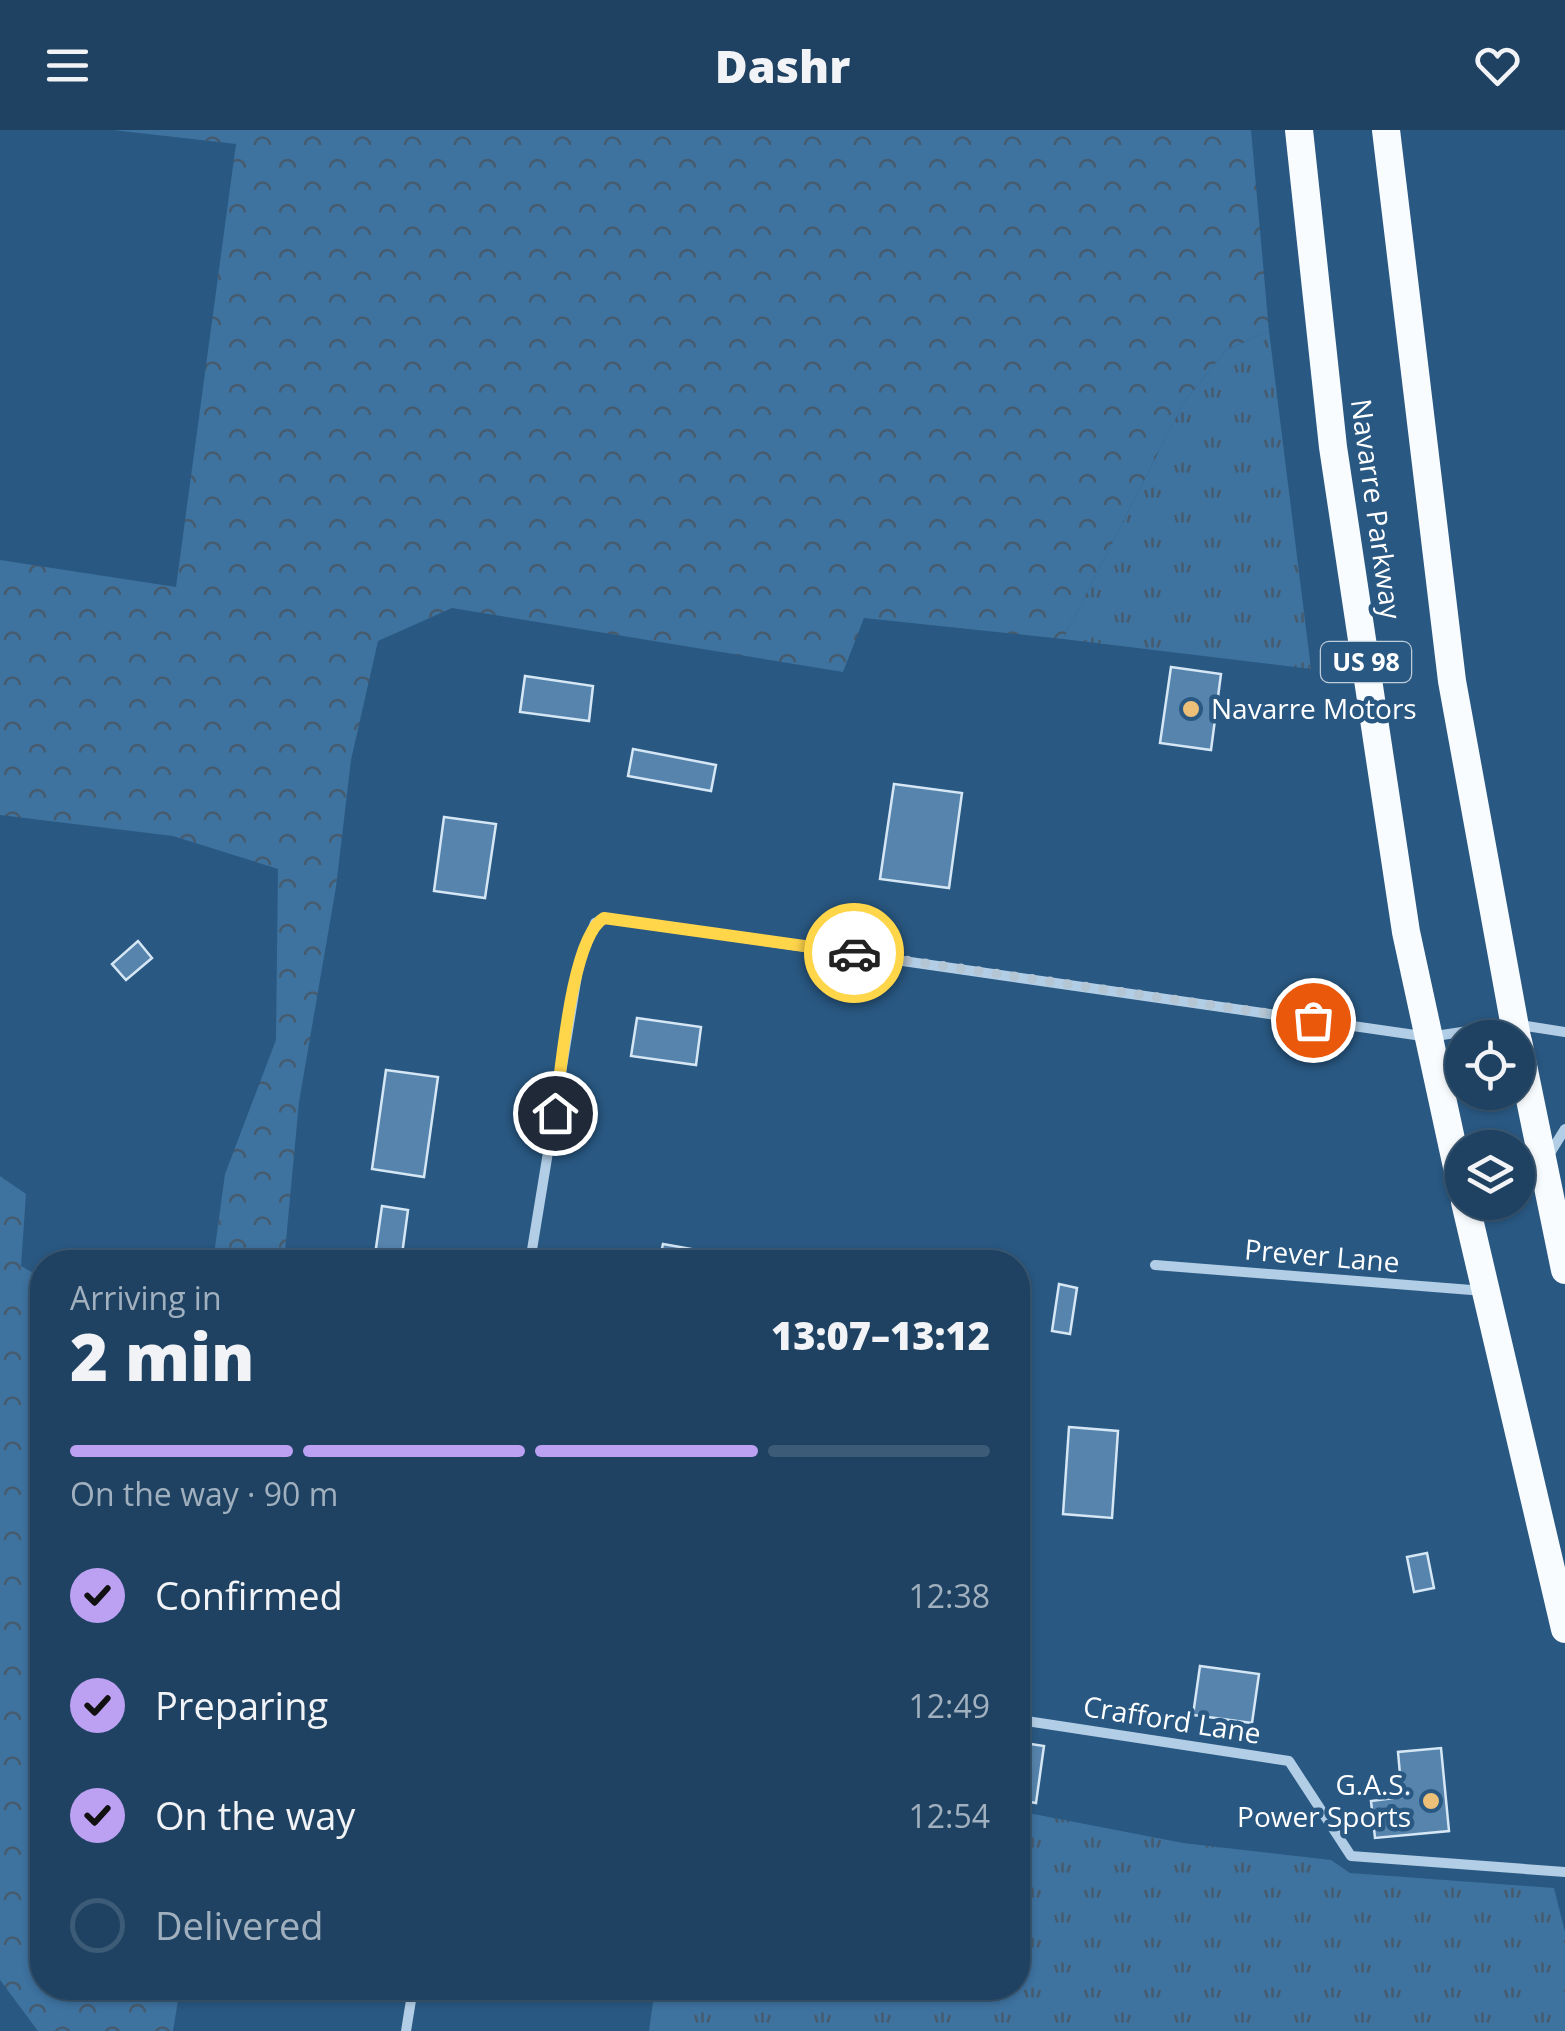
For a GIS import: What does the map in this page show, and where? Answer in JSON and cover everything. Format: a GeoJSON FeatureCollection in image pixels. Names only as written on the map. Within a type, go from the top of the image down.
{"type":"FeatureCollection","features":[{"type":"Feature","properties":{"kind":"highway","name":"Navarre Parkway"},"geometry":{"type":"LineString","coordinates":[[1299,130],[1333,447],[1406,932],[1449,1130]]}},
{"type":"Feature","properties":{"kind":"highway","name":"Navarre Parkway"},"geometry":{"type":"LineString","coordinates":[[1386,130],[1452,681],[1513,1020]]}},
{"type":"Feature","properties":{"kind":"highway","name":"Navarre Parkway"},"geometry":{"type":"LineString","coordinates":[[1532,1110],[1565,1270]]}},
{"type":"Feature","properties":{"kind":"highway"},"geometry":{"type":"LineString","coordinates":[[1469,1220],[1565,1625]]}},
{"type":"Feature","properties":{"kind":"street"},"geometry":{"type":"LineString","coordinates":[[532,1250],[579,964],[595,923],[604,918],[1445,1036]]}},
{"type":"Feature","properties":{"kind":"street"},"geometry":{"type":"LineString","coordinates":[[1535,1033],[1565,1032]]}},
{"type":"Feature","properties":{"kind":"street"},"geometry":{"type":"LineString","coordinates":[[1544,1163],[1565,1130]]}},
{"type":"Feature","properties":{"kind":"street","name":"Prever Lane"},"geometry":{"type":"LineString","coordinates":[[1155,1265],[1485,1291]]}},
{"type":"Feature","properties":{"kind":"street","name":"Crafford Lane"},"geometry":{"type":"LineString","coordinates":[[1030,1721],[1289,1760],[1350,1856],[1565,1872]]}},
{"type":"Feature","properties":{"kind":"street"},"geometry":{"type":"LineString","coordinates":[[406,2031],[411,2000]]}},
{"type":"Feature","properties":{"kind":"green space"},"geometry":{"type":"Polygon","coordinates":[[[113,130],[1251,130],[1269,331],[1225,351],[1184,402],[1063,639],[864,618],[843,672],[452,608],[378,641],[351,760],[336,887],[299,1102],[285,1250],[215,1250],[225,1174],[276,1040],[278,869],[173,836],[0,815],[0,560],[176,587],[236,144],[113,130]]]}},
{"type":"Feature","properties":{"kind":"green space"},"geometry":{"type":"Polygon","coordinates":[[[1269,331],[1311,669],[1063,639],[1184,402],[1225,351],[1269,331]]]}},
{"type":"Feature","properties":{"kind":"green space"},"geometry":{"type":"Polygon","coordinates":[[[0,1176],[26,1194],[21,1266],[30,1271],[30,2000],[178,2000],[173,2031],[38,2031],[0,1980],[0,1176]]]}},
{"type":"Feature","properties":{"kind":"green space"},"geometry":{"type":"Polygon","coordinates":[[[1030,1813],[1183,1843],[1331,1860],[1350,1873],[1554,1888],[1565,1932],[1565,2031],[649,2031],[653,2000],[1030,2000],[1030,1813]]]}},
{"type":"Feature","properties":{"kind":"building","name":"Navarre Motors"},"geometry":{"type":"Polygon","coordinates":[[[1171,667],[1221,674],[1211,750],[1160,743],[1171,667]]]}},
{"type":"Feature","properties":{"kind":"building"},"geometry":{"type":"Polygon","coordinates":[[[525,676],[593,686],[589,721],[520,712],[525,676]]]}},
{"type":"Feature","properties":{"kind":"building"},"geometry":{"type":"Polygon","coordinates":[[[633,749],[716,765],[711,791],[628,776],[633,749]]]}},
{"type":"Feature","properties":{"kind":"building"},"geometry":{"type":"Polygon","coordinates":[[[894,784],[962,793],[949,888],[880,879],[894,784]]]}},
{"type":"Feature","properties":{"kind":"building"},"geometry":{"type":"Polygon","coordinates":[[[444,817],[496,824],[485,898],[434,891],[444,817]]]}},
{"type":"Feature","properties":{"kind":"building"},"geometry":{"type":"Polygon","coordinates":[[[138,941],[152,958],[126,980],[112,964],[138,941]]]}},
{"type":"Feature","properties":{"kind":"building"},"geometry":{"type":"Polygon","coordinates":[[[637,1018],[701,1027],[696,1065],[631,1056],[637,1018]]]}},
{"type":"Feature","properties":{"kind":"building"},"geometry":{"type":"Polygon","coordinates":[[[386,1070],[438,1077],[424,1177],[372,1169],[386,1070]]]}},
{"type":"Feature","properties":{"kind":"building"},"geometry":{"type":"Polygon","coordinates":[[[382,1206],[408,1210],[403,1250],[376,1250],[382,1206]]]}},
{"type":"Feature","properties":{"kind":"building"},"geometry":{"type":"Polygon","coordinates":[[[663,1244],[697,1250],[662,1250],[663,1244]]]}},
{"type":"Feature","properties":{"kind":"building"},"geometry":{"type":"Polygon","coordinates":[[[1059,1284],[1077,1288],[1070,1334],[1052,1331],[1059,1284]]]}},
{"type":"Feature","properties":{"kind":"building"},"geometry":{"type":"Polygon","coordinates":[[[1069,1427],[1118,1431],[1112,1518],[1063,1514],[1069,1427]]]}},
{"type":"Feature","properties":{"kind":"building"},"geometry":{"type":"Polygon","coordinates":[[[1427,1553],[1434,1588],[1414,1592],[1407,1557],[1427,1553]]]}},
{"type":"Feature","properties":{"kind":"building"},"geometry":{"type":"Polygon","coordinates":[[[1200,1666],[1259,1674],[1252,1723],[1193,1715],[1200,1666]]]}},
{"type":"Feature","properties":{"kind":"building"},"geometry":{"type":"Polygon","coordinates":[[[1030,1744],[1044,1746],[1036,1803],[1030,1802],[1030,1744]]]}},
{"type":"Feature","properties":{"kind":"building"},"geometry":{"type":"Polygon","coordinates":[[[1441,1748],[1449,1831],[1375,1838],[1371,1801],[1402,1797],[1398,1752],[1441,1748]]]}},
{"type":"Feature","properties":{"kind":"way so far"},"geometry":{"type":"LineString","coordinates":[[854,953],[1313,1020]]}},
{"type":"Feature","properties":{"kind":"place","name":"Navarre Motors"},"geometry":{"type":"Point","coordinates":[1191,709]}},
{"type":"Feature","properties":{"kind":"place","name":"G.A.S. Power Sports"},"geometry":{"type":"Point","coordinates":[1431,1801]}},
{"type":"Feature","properties":{"kind":"route"},"geometry":{"type":"LineString","coordinates":[[555,1113],[579,964],[595,923],[604,918],[854,953]]}}]}
